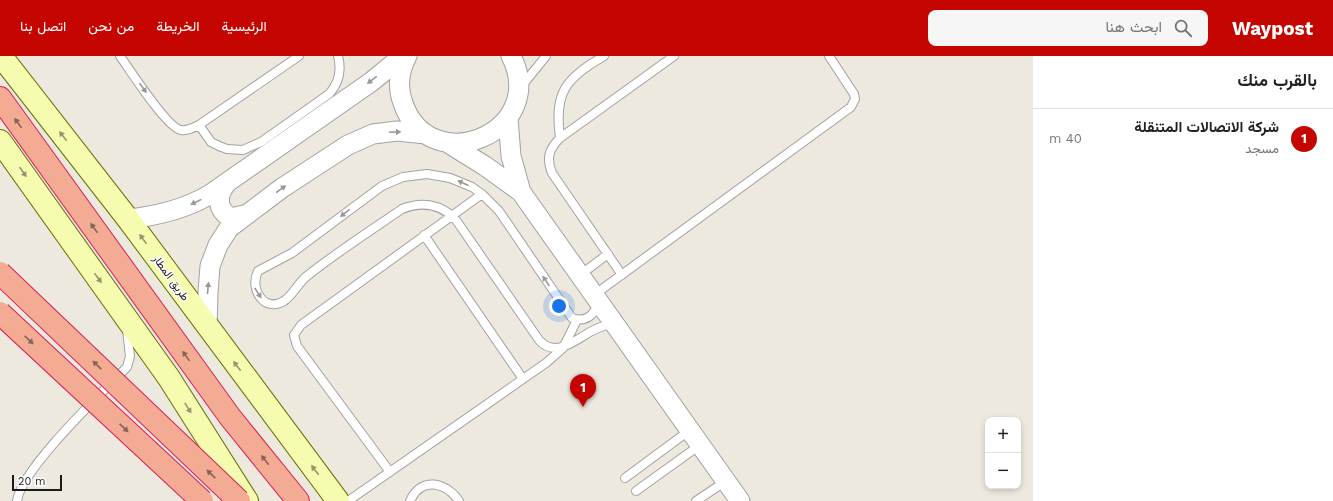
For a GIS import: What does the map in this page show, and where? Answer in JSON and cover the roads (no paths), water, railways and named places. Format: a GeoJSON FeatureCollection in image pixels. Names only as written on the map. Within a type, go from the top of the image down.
{"type":"FeatureCollection","features":[{"type":"Feature","properties":{"kind":"highway"},"geometry":{"type":"LineString","coordinates":[[0,98],[230,417],[298,501]]}},
{"type":"Feature","properties":{"kind":"highway"},"geometry":{"type":"LineString","coordinates":[[0,273],[239,501]]}},
{"type":"Feature","properties":{"kind":"highway"},"geometry":{"type":"LineString","coordinates":[[0,313],[202,501]]}},
{"type":"Feature","properties":{"kind":"main road","name":"طريق المطار"},"geometry":{"type":"LineString","coordinates":[[1,56],[128,219],[338,501]]}},
{"type":"Feature","properties":{"kind":"main road"},"geometry":{"type":"LineString","coordinates":[[0,141],[169,378],[247,501]]}},
{"type":"Feature","properties":{"kind":"street"},"geometry":{"type":"LineString","coordinates":[[128,219],[169,213],[196,202],[226,184],[295,126],[371,82],[403,56]]}},
{"type":"Feature","properties":{"kind":"street"},"geometry":{"type":"LineString","coordinates":[[407,56],[403,64],[400,80],[400,96],[405,110],[414,124],[426,134]]}},
{"type":"Feature","properties":{"kind":"street"},"geometry":{"type":"LineString","coordinates":[[447,142],[464,143],[481,139],[496,131],[508,118],[515,105],[518,91],[518,77],[511,56]]}},
{"type":"Feature","properties":{"kind":"street"},"geometry":{"type":"LineString","coordinates":[[508,118],[511,156],[521,192]]}},
{"type":"Feature","properties":{"kind":"street"},"geometry":{"type":"LineString","coordinates":[[207,327],[208,292],[213,255],[228,228],[282,188],[348,145],[373,134],[397,131],[426,134],[447,142],[485,166],[521,192],[740,501]]}},
{"type":"Feature","properties":{"kind":"street"},"geometry":{"type":"LineString","coordinates":[[226,184],[219,198],[222,210],[231,218],[248,214]]}},
{"type":"Feature","properties":{"kind":"lane"},"geometry":{"type":"LineString","coordinates":[[120,56],[166,120],[180,130],[198,126],[299,56]]}},
{"type":"Feature","properties":{"kind":"lane"},"geometry":{"type":"LineString","coordinates":[[198,126],[212,142],[227,149],[235,150],[252,147],[295,126],[335,88],[340,72],[338,56]]}},
{"type":"Feature","properties":{"kind":"lane"},"geometry":{"type":"LineString","coordinates":[[518,91],[532,71],[546,56]]}},
{"type":"Feature","properties":{"kind":"lane"},"geometry":{"type":"LineString","coordinates":[[560,138],[557,116],[560,99],[566,86],[576,74],[604,56]]}},
{"type":"Feature","properties":{"kind":"lane"},"geometry":{"type":"LineString","coordinates":[[622,275],[552,173],[548,164],[548,156],[551,147],[560,138],[674,56]]}},
{"type":"Feature","properties":{"kind":"lane"},"geometry":{"type":"LineString","coordinates":[[563,348],[552,348],[540,340],[452,216],[432,205],[409,206],[402,209],[307,276],[284,301],[270,303],[264,301],[255,290],[255,277],[258,271],[292,253],[392,180],[415,175],[439,176],[462,182],[482,194],[499,211],[568,314],[577,320],[583,320],[592,315],[597,299],[622,275],[851,107],[855,99],[854,94],[829,56]]}},
{"type":"Feature","properties":{"kind":"lane"},"geometry":{"type":"LineString","coordinates":[[390,472],[297,346],[294,335],[301,325],[482,194]]}},
{"type":"Feature","properties":{"kind":"lane"},"geometry":{"type":"LineString","coordinates":[[424,235],[523,379]]}},
{"type":"Feature","properties":{"kind":"lane"},"geometry":{"type":"LineString","coordinates":[[580,275],[608,254]]}},
{"type":"Feature","properties":{"kind":"lane"},"geometry":{"type":"LineString","coordinates":[[17,501],[18,493],[42,457],[127,367],[130,356],[126,316]]}},
{"type":"Feature","properties":{"kind":"lane"},"geometry":{"type":"LineString","coordinates":[[563,348],[577,320]]}},
{"type":"Feature","properties":{"kind":"lane"},"geometry":{"type":"LineString","coordinates":[[348,501],[546,363],[563,348],[591,332],[614,323]]}},
{"type":"Feature","properties":{"kind":"lane"},"geometry":{"type":"LineString","coordinates":[[626,478],[695,438]]}},
{"type":"Feature","properties":{"kind":"lane"},"geometry":{"type":"LineString","coordinates":[[636,491],[695,438]]}},
{"type":"Feature","properties":{"kind":"lane"},"geometry":{"type":"LineString","coordinates":[[696,501],[726,481]]}},
{"type":"Feature","properties":{"kind":"lane"},"geometry":{"type":"LineString","coordinates":[[410,501],[417,491],[423,487],[437,484],[450,490],[460,501]]}},
{"type":"Feature","properties":{"kind":"place","name":"شركة الاتصالات المتنقلة"},"geometry":{"type":"Point","coordinates":[583,407]}}]}
